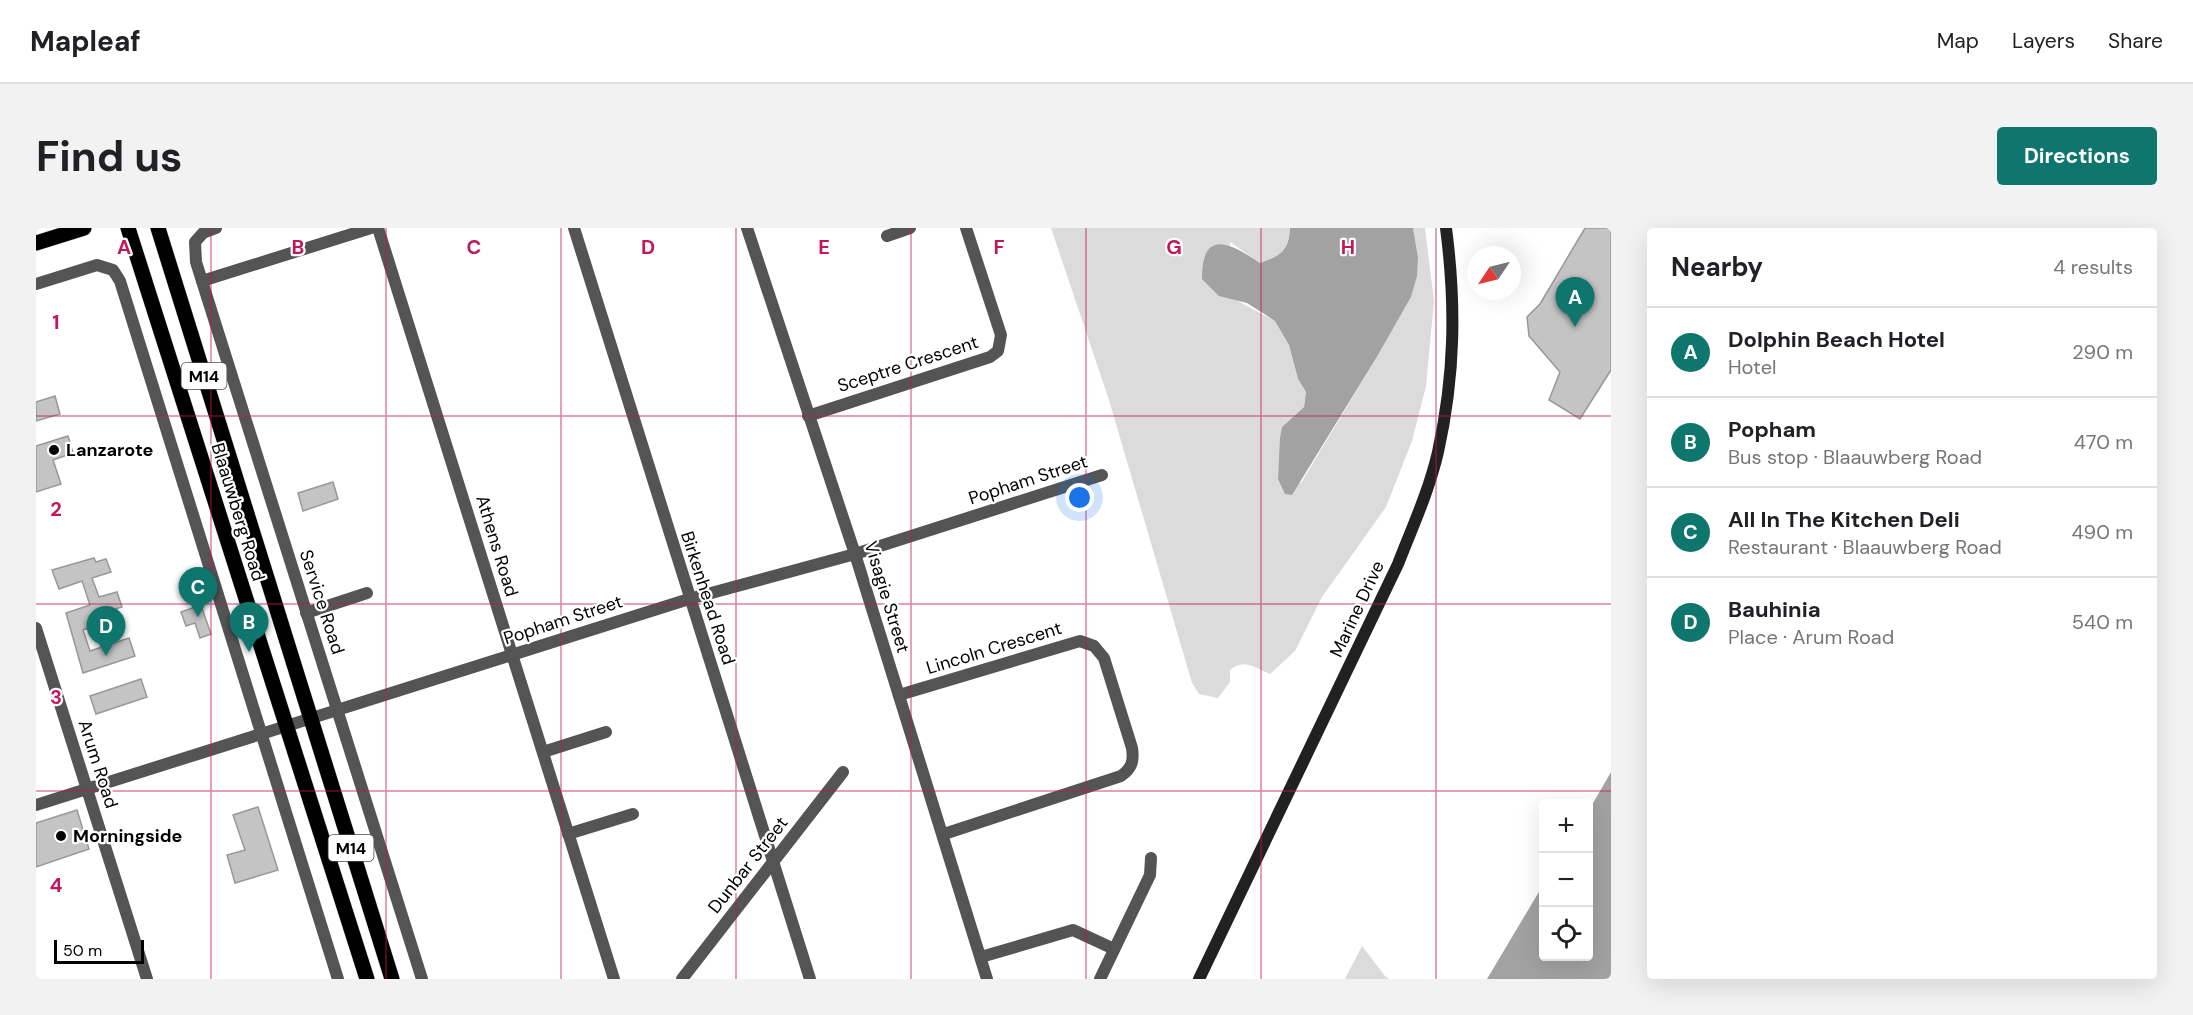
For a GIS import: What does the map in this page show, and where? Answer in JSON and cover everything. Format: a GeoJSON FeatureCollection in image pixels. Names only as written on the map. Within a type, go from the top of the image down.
{"type":"FeatureCollection","features":[{"type":"Feature","properties":{"kind":"main road"},"geometry":{"type":"LineString","coordinates":[[36,243],[84,228]]}},
{"type":"Feature","properties":{"kind":"main road","name":"Blaauwberg Road"},"geometry":{"type":"LineString","coordinates":[[128,228],[367,979]]}},
{"type":"Feature","properties":{"kind":"main road","name":"Blaauwberg Road"},"geometry":{"type":"LineString","coordinates":[[158,228],[392,979]]}},
{"type":"Feature","properties":{"kind":"main road","name":"Marine Drive"},"geometry":{"type":"LineString","coordinates":[[1199,979],[1398,564],[1424,496],[1438,452],[1452,362],[1454,286],[1446,228]]}},
{"type":"Feature","properties":{"kind":"street","name":"Service Road"},"geometry":{"type":"LineString","coordinates":[[216,228],[199,237],[194,252],[422,979]]}},
{"type":"Feature","properties":{"kind":"street"},"geometry":{"type":"LineString","coordinates":[[202,281],[371,228]]}},
{"type":"Feature","properties":{"kind":"street","name":"Athens Road"},"geometry":{"type":"LineString","coordinates":[[378,228],[614,979]]}},
{"type":"Feature","properties":{"kind":"street","name":"Birkenhead Road"},"geometry":{"type":"LineString","coordinates":[[574,228],[810,979]]}},
{"type":"Feature","properties":{"kind":"street","name":"Visagie Street"},"geometry":{"type":"LineString","coordinates":[[747,228],[855,554],[944,834],[987,979]]}},
{"type":"Feature","properties":{"kind":"street"},"geometry":{"type":"LineString","coordinates":[[887,236],[910,228]]}},
{"type":"Feature","properties":{"kind":"street","name":"Sceptre Crescent"},"geometry":{"type":"LineString","coordinates":[[808,416],[990,357],[998,351],[1000,335],[966,228]]}},
{"type":"Feature","properties":{"kind":"street"},"geometry":{"type":"LineString","coordinates":[[36,284],[91,266],[109,268],[120,281],[338,979]]}},
{"type":"Feature","properties":{"kind":"street","name":"Popham Street"},"geometry":{"type":"LineString","coordinates":[[36,805],[689,599],[855,554],[1102,475]]}},
{"type":"Feature","properties":{"kind":"street"},"geometry":{"type":"LineString","coordinates":[[306,612],[367,593]]}},
{"type":"Feature","properties":{"kind":"street","name":"Arum Road"},"geometry":{"type":"LineString","coordinates":[[36,628],[147,979]]}},
{"type":"Feature","properties":{"kind":"street","name":"Lincoln Crescent"},"geometry":{"type":"LineString","coordinates":[[899,695],[1071,643],[1086,642],[1094,646],[1104,658],[1132,748],[1133,758],[1129,770],[1121,776],[944,834]]}},
{"type":"Feature","properties":{"kind":"street"},"geometry":{"type":"LineString","coordinates":[[543,752],[606,732]]}},
{"type":"Feature","properties":{"kind":"street","name":"Dunbar Street"},"geometry":{"type":"LineString","coordinates":[[682,979],[843,772]]}},
{"type":"Feature","properties":{"kind":"street"},"geometry":{"type":"LineString","coordinates":[[568,834],[633,814]]}},
{"type":"Feature","properties":{"kind":"street"},"geometry":{"type":"LineString","coordinates":[[1100,979],[1150,874],[1151,858]]}},
{"type":"Feature","properties":{"kind":"street"},"geometry":{"type":"LineString","coordinates":[[981,957],[1073,930],[1084,933],[1114,949]]}},
{"type":"Feature","properties":{"kind":"shaded area"},"geometry":{"type":"Polygon","coordinates":[[[1051,228],[1290,228],[1282,252],[1260,263],[1230,242],[1236,300],[1275,321],[1289,345],[1298,379],[1306,392],[1304,407],[1282,427],[1278,479],[1301,483],[1411,297],[1418,257],[1413,228],[1425,228],[1434,301],[1426,386],[1412,441],[1386,507],[1322,597],[1295,651],[1270,674],[1250,665],[1235,666],[1230,670],[1230,682],[1218,698],[1199,694],[1192,683],[1109,400],[1051,228]]]}},
{"type":"Feature","properties":{"kind":"shaded area"},"geometry":{"type":"Polygon","coordinates":[[[1290,228],[1413,228],[1418,257],[1417,276],[1411,297],[1292,495],[1285,494],[1278,479],[1280,438],[1282,427],[1304,407],[1306,392],[1298,379],[1289,345],[1275,321],[1247,303],[1219,296],[1202,279],[1203,263],[1212,246],[1220,244],[1228,246],[1260,263],[1278,255],[1286,247],[1290,228]]]}},
{"type":"Feature","properties":{"kind":"shaded area"},"geometry":{"type":"Polygon","coordinates":[[[1611,772],[1611,979],[1487,979],[1539,892],[1539,961],[1593,961],[1593,803],[1611,772]]]}},
{"type":"Feature","properties":{"kind":"shaded area"},"geometry":{"type":"Polygon","coordinates":[[[1362,946],[1385,976],[1389,979],[1345,979],[1362,946]]]}},
{"type":"Feature","properties":{"kind":"building"},"geometry":{"type":"Polygon","coordinates":[[[1585,228],[1611,228],[1611,370],[1580,419],[1549,400],[1560,372],[1529,336],[1527,317],[1540,304],[1585,228]]]}},
{"type":"Feature","properties":{"kind":"building"},"geometry":{"type":"Polygon","coordinates":[[[55,396],[60,414],[36,421],[36,402],[55,396]]]}},
{"type":"Feature","properties":{"kind":"building"},"geometry":{"type":"Polygon","coordinates":[[[68,436],[73,453],[53,460],[61,484],[36,492],[36,446],[68,436]]]}},
{"type":"Feature","properties":{"kind":"building"},"geometry":{"type":"Polygon","coordinates":[[[333,482],[338,499],[303,511],[298,493],[333,482]]]}},
{"type":"Feature","properties":{"kind":"building"},"geometry":{"type":"Polygon","coordinates":[[[94,558],[96,562],[106,559],[111,572],[92,578],[99,597],[117,592],[122,607],[111,610],[112,615],[96,621],[97,625],[83,630],[90,651],[129,638],[135,656],[83,673],[66,613],[90,605],[82,581],[59,589],[52,570],[94,558]]]}},
{"type":"Feature","properties":{"kind":"building"},"geometry":{"type":"Polygon","coordinates":[[[201,605],[211,634],[200,638],[195,623],[186,626],[181,612],[201,605]]]}},
{"type":"Feature","properties":{"kind":"building"},"geometry":{"type":"Polygon","coordinates":[[[141,679],[147,697],[96,714],[90,696],[141,679]]]}},
{"type":"Feature","properties":{"kind":"building"},"geometry":{"type":"Polygon","coordinates":[[[258,807],[278,870],[235,883],[227,855],[245,850],[233,815],[258,807]]]}},
{"type":"Feature","properties":{"kind":"building","name":"Morningside"},"geometry":{"type":"Polygon","coordinates":[[[77,810],[89,849],[36,867],[36,823],[77,810]]]}},
{"type":"Feature","properties":{"kind":"place","name":"Dolphin Beach Hotel"},"geometry":{"type":"Point","coordinates":[1575,327]}},
{"type":"Feature","properties":{"kind":"place","name":"Lanzarote"},"geometry":{"type":"Point","coordinates":[54,450]}},
{"type":"Feature","properties":{"kind":"place","name":"All In The Kitchen Deli"},"geometry":{"type":"Point","coordinates":[198,617]}},
{"type":"Feature","properties":{"kind":"place","name":"Popham"},"geometry":{"type":"Point","coordinates":[249,652]}},
{"type":"Feature","properties":{"kind":"place","name":"Bauhinia"},"geometry":{"type":"Point","coordinates":[106,656]}},
{"type":"Feature","properties":{"kind":"place","name":"Morningside"},"geometry":{"type":"Point","coordinates":[61,836]}}]}
